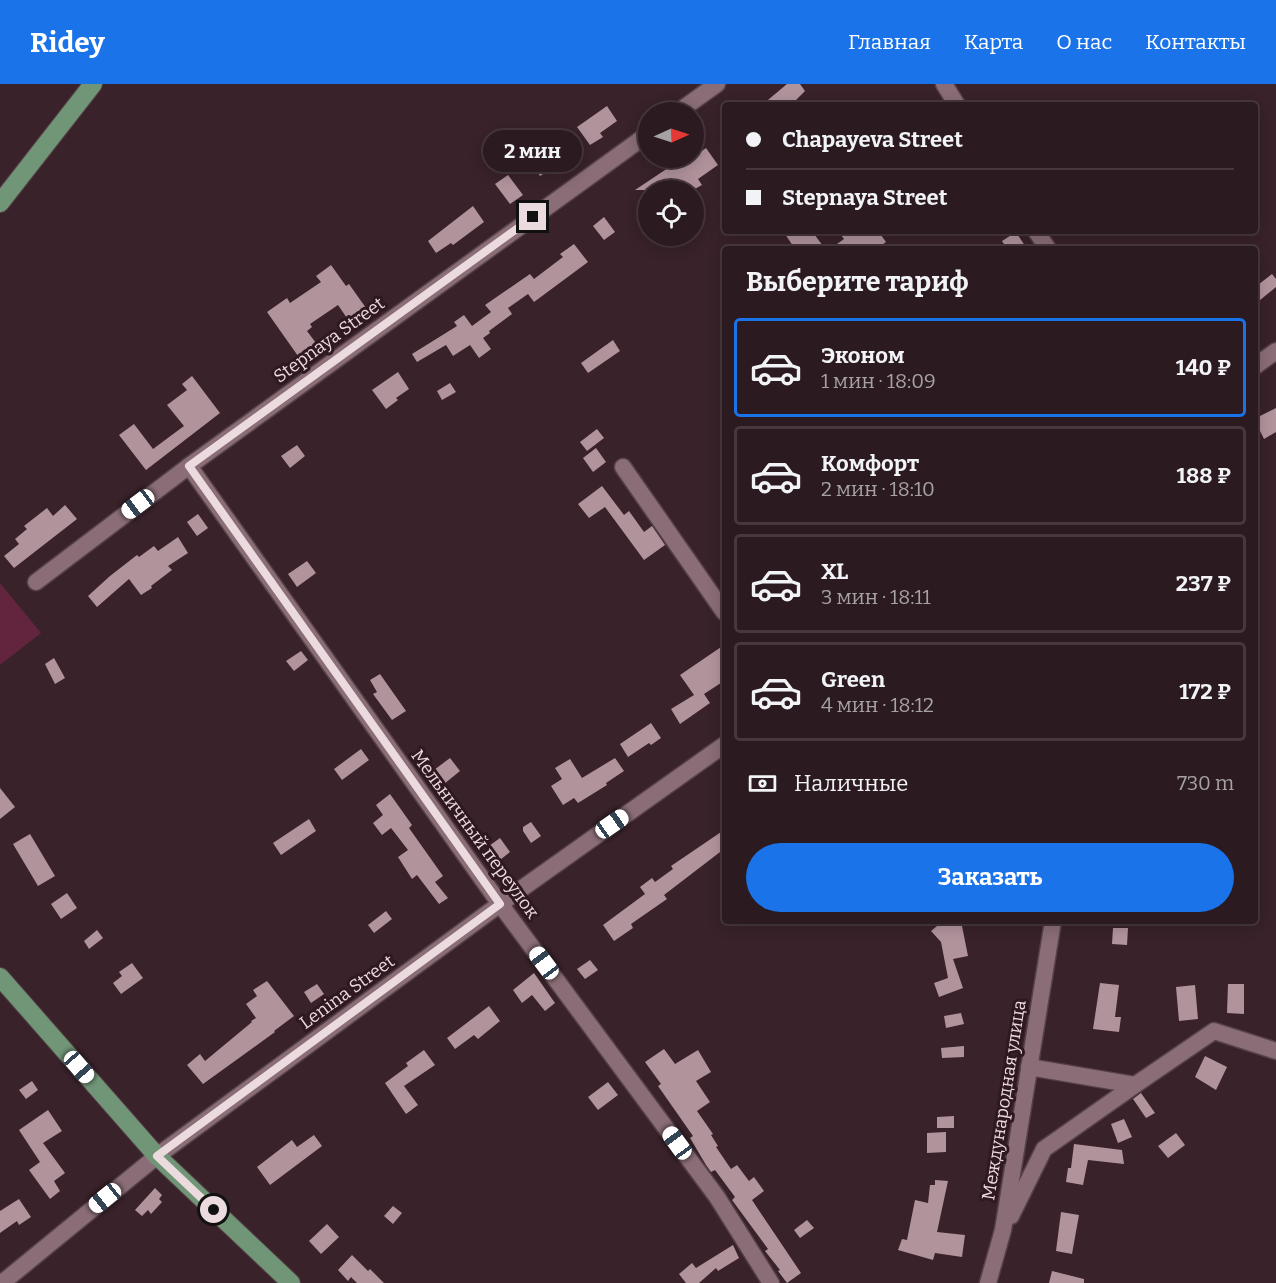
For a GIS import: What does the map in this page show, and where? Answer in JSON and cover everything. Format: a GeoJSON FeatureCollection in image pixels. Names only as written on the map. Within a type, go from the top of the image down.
{"type":"FeatureCollection","features":[{"type":"Feature","properties":{"kind":"main road"},"geometry":{"type":"LineString","coordinates":[[0,203],[93,84]]}},
{"type":"Feature","properties":{"kind":"main road"},"geometry":{"type":"LineString","coordinates":[[0,977],[157,1156],[291,1283]]}},
{"type":"Feature","properties":{"kind":"street"},"geometry":{"type":"LineString","coordinates":[[692,102],[717,84]]}},
{"type":"Feature","properties":{"kind":"street"},"geometry":{"type":"LineString","coordinates":[[944,84],[955,102]]}},
{"type":"Feature","properties":{"kind":"street","name":"Stepnaya Street"},"geometry":{"type":"LineString","coordinates":[[36,582],[189,466],[638,141]]}},
{"type":"Feature","properties":{"kind":"street"},"geometry":{"type":"LineString","coordinates":[[1258,364],[1276,351]]}},
{"type":"Feature","properties":{"kind":"street","name":"Мельничный переулок"},"geometry":{"type":"LineString","coordinates":[[189,466],[500,904],[717,1197],[771,1283]]}},
{"type":"Feature","properties":{"kind":"street"},"geometry":{"type":"LineString","coordinates":[[623,467],[722,609]]}},
{"type":"Feature","properties":{"kind":"street","name":"Lenina Street"},"geometry":{"type":"LineString","coordinates":[[2,1283],[157,1156],[500,904],[722,746]]}},
{"type":"Feature","properties":{"kind":"street","name":"Международная улица"},"geometry":{"type":"LineString","coordinates":[[988,1283],[1004,1230],[1053,924]]}},
{"type":"Feature","properties":{"kind":"street"},"geometry":{"type":"LineString","coordinates":[[1004,1230],[1044,1149],[1214,1031],[1276,1051]]}},
{"type":"Feature","properties":{"kind":"street"},"geometry":{"type":"LineString","coordinates":[[1029,1067],[1135,1085]]}},
{"type":"Feature","properties":{"kind":"shaded area"},"geometry":{"type":"Polygon","coordinates":[[[0,583],[41,633],[0,665],[0,583]]]}},
{"type":"Feature","properties":{"kind":"building"},"geometry":{"type":"Polygon","coordinates":[[[787,84],[800,84],[805,91],[794,102],[766,102],[787,84]]]}},
{"type":"Feature","properties":{"kind":"building"},"geometry":{"type":"Polygon","coordinates":[[[607,106],[617,121],[600,133],[603,137],[590,145],[577,127],[607,106]]]}},
{"type":"Feature","properties":{"kind":"building"},"geometry":{"type":"Polygon","coordinates":[[[557,142],[569,160],[540,176],[532,164],[545,155],[543,152],[557,142]]]}},
{"type":"Feature","properties":{"kind":"building"},"geometry":{"type":"Polygon","coordinates":[[[706,148],[718,165],[699,180],[650,180],[668,168],[704,168],[704,149],[706,148]]]}},
{"type":"Feature","properties":{"kind":"building"},"geometry":{"type":"Polygon","coordinates":[[[508,175],[523,195],[510,204],[495,184],[508,175]]]}},
{"type":"Feature","properties":{"kind":"building"},"geometry":{"type":"Polygon","coordinates":[[[473,206],[484,222],[453,245],[451,243],[436,253],[428,241],[473,206]]]}},
{"type":"Feature","properties":{"kind":"building"},"geometry":{"type":"Polygon","coordinates":[[[604,217],[615,232],[604,240],[593,226],[604,217]]]}},
{"type":"Feature","properties":{"kind":"building"},"geometry":{"type":"Polygon","coordinates":[[[785,234],[814,234],[823,246],[793,246],[785,234]]]}},
{"type":"Feature","properties":{"kind":"building"},"geometry":{"type":"Polygon","coordinates":[[[840,234],[880,234],[886,242],[880,246],[834,246],[844,239],[840,234]]]}},
{"type":"Feature","properties":{"kind":"building"},"geometry":{"type":"Polygon","coordinates":[[[1013,234],[1017,234],[1025,246],[1005,246],[1002,241],[1013,234]]]}},
{"type":"Feature","properties":{"kind":"building"},"geometry":{"type":"Polygon","coordinates":[[[574,244],[588,262],[534,302],[528,294],[508,308],[512,314],[483,338],[491,349],[479,358],[470,345],[453,356],[446,345],[417,362],[412,354],[457,326],[454,322],[464,315],[472,326],[491,312],[485,305],[530,274],[534,279],[563,257],[560,254],[574,244]]]}},
{"type":"Feature","properties":{"kind":"building"},"geometry":{"type":"Polygon","coordinates":[[[331,265],[346,286],[349,284],[366,308],[349,321],[338,305],[310,324],[312,327],[307,331],[316,343],[298,356],[267,312],[287,298],[290,303],[321,282],[316,276],[331,265]]]}},
{"type":"Feature","properties":{"kind":"building"},"geometry":{"type":"Polygon","coordinates":[[[1272,274],[1276,279],[1276,287],[1258,302],[1258,285],[1272,274]]]}},
{"type":"Feature","properties":{"kind":"building"},"geometry":{"type":"Polygon","coordinates":[[[613,340],[620,351],[588,373],[581,363],[613,340]]]}},
{"type":"Feature","properties":{"kind":"building"},"geometry":{"type":"Polygon","coordinates":[[[398,372],[409,389],[386,409],[372,390],[398,372]]]}},
{"type":"Feature","properties":{"kind":"building"},"geometry":{"type":"Polygon","coordinates":[[[192,376],[220,413],[146,470],[119,435],[134,424],[153,449],[184,426],[167,405],[187,390],[182,384],[192,376]]]}},
{"type":"Feature","properties":{"kind":"building"},"geometry":{"type":"Polygon","coordinates":[[[450,383],[456,392],[442,400],[437,391],[450,383]]]}},
{"type":"Feature","properties":{"kind":"building"},"geometry":{"type":"Polygon","coordinates":[[[1276,408],[1276,432],[1264,439],[1258,427],[1258,417],[1276,408]]]}},
{"type":"Feature","properties":{"kind":"building"},"geometry":{"type":"Polygon","coordinates":[[[597,429],[604,438],[587,451],[580,442],[597,429]]]}},
{"type":"Feature","properties":{"kind":"building"},"geometry":{"type":"Polygon","coordinates":[[[297,445],[305,456],[290,468],[281,456],[297,445]]]}},
{"type":"Feature","properties":{"kind":"building"},"geometry":{"type":"Polygon","coordinates":[[[596,448],[606,462],[593,472],[583,458],[596,448]]]}},
{"type":"Feature","properties":{"kind":"building"},"geometry":{"type":"Polygon","coordinates":[[[602,486],[624,515],[629,511],[644,532],[652,526],[665,545],[644,560],[605,507],[589,518],[578,504],[602,486]]]}},
{"type":"Feature","properties":{"kind":"building"},"geometry":{"type":"Polygon","coordinates":[[[65,505],[77,519],[14,568],[4,556],[19,544],[15,539],[27,529],[24,526],[47,508],[53,516],[65,505]]]}},
{"type":"Feature","properties":{"kind":"building"},"geometry":{"type":"Polygon","coordinates":[[[198,514],[208,528],[197,536],[187,522],[198,514]]]}},
{"type":"Feature","properties":{"kind":"building"},"geometry":{"type":"Polygon","coordinates":[[[178,537],[188,553],[168,566],[172,570],[151,586],[152,588],[141,595],[129,579],[97,607],[88,596],[137,555],[139,557],[154,546],[158,551],[178,537]]]}},
{"type":"Feature","properties":{"kind":"building"},"geometry":{"type":"Polygon","coordinates":[[[307,561],[316,573],[297,587],[288,574],[307,561]]]}},
{"type":"Feature","properties":{"kind":"building"},"geometry":{"type":"Polygon","coordinates":[[[722,646],[722,682],[704,694],[710,703],[680,724],[671,709],[694,695],[680,675],[722,646]]]}},
{"type":"Feature","properties":{"kind":"building"},"geometry":{"type":"Polygon","coordinates":[[[301,651],[308,660],[294,671],[286,661],[301,651]]]}},
{"type":"Feature","properties":{"kind":"building"},"geometry":{"type":"Polygon","coordinates":[[[54,658],[65,678],[55,684],[45,664],[54,658]]]}},
{"type":"Feature","properties":{"kind":"building"},"geometry":{"type":"Polygon","coordinates":[[[380,674],[406,711],[392,720],[373,694],[377,692],[370,680],[380,674]]]}},
{"type":"Feature","properties":{"kind":"building"},"geometry":{"type":"Polygon","coordinates":[[[651,723],[661,738],[628,757],[620,744],[651,723]]]}},
{"type":"Feature","properties":{"kind":"building"},"geometry":{"type":"Polygon","coordinates":[[[361,749],[369,760],[342,780],[334,769],[361,749]]]}},
{"type":"Feature","properties":{"kind":"building"},"geometry":{"type":"Polygon","coordinates":[[[450,758],[460,771],[444,784],[434,770],[450,758]]]}},
{"type":"Feature","properties":{"kind":"building"},"geometry":{"type":"Polygon","coordinates":[[[615,758],[624,771],[578,803],[574,798],[563,805],[551,786],[562,779],[555,768],[570,759],[582,778],[615,758]]]}},
{"type":"Feature","properties":{"kind":"building"},"geometry":{"type":"Polygon","coordinates":[[[0,788],[15,807],[0,819],[0,788]]]}},
{"type":"Feature","properties":{"kind":"building"},"geometry":{"type":"Polygon","coordinates":[[[390,794],[412,825],[409,828],[443,876],[435,882],[448,898],[439,904],[417,875],[412,879],[398,857],[408,850],[391,828],[382,835],[373,823],[383,815],[376,805],[390,794]]]}},
{"type":"Feature","properties":{"kind":"building"},"geometry":{"type":"Polygon","coordinates":[[[309,819],[316,831],[281,855],[273,843],[309,819]]]}},
{"type":"Feature","properties":{"kind":"building"},"geometry":{"type":"Polygon","coordinates":[[[531,822],[541,836],[531,843],[523,827],[531,822]]]}},
{"type":"Feature","properties":{"kind":"building"},"geometry":{"type":"Polygon","coordinates":[[[722,831],[722,851],[664,895],[667,899],[631,924],[633,928],[614,941],[603,925],[645,894],[640,887],[652,878],[655,882],[673,869],[671,866],[722,831]]]}},
{"type":"Feature","properties":{"kind":"building"},"geometry":{"type":"Polygon","coordinates":[[[30,834],[55,876],[38,886],[13,844],[30,834]]]}},
{"type":"Feature","properties":{"kind":"building"},"geometry":{"type":"Polygon","coordinates":[[[500,838],[510,852],[500,860],[489,846],[500,838]]]}},
{"type":"Feature","properties":{"kind":"building"},"geometry":{"type":"Polygon","coordinates":[[[67,893],[77,908],[61,919],[51,904],[67,893]]]}},
{"type":"Feature","properties":{"kind":"building"},"geometry":{"type":"Polygon","coordinates":[[[386,911],[392,919],[374,933],[368,925],[386,911]]]}},
{"type":"Feature","properties":{"kind":"building"},"geometry":{"type":"Polygon","coordinates":[[[939,924],[962,924],[968,956],[953,959],[963,988],[939,997],[934,983],[948,978],[941,942],[931,931],[939,924]]]}},
{"type":"Feature","properties":{"kind":"building"},"geometry":{"type":"Polygon","coordinates":[[[1113,928],[1128,928],[1127,945],[1112,944],[1113,928]]]}},
{"type":"Feature","properties":{"kind":"building"},"geometry":{"type":"Polygon","coordinates":[[[97,930],[103,938],[89,949],[84,941],[97,930]]]}},
{"type":"Feature","properties":{"kind":"building"},"geometry":{"type":"Polygon","coordinates":[[[590,960],[598,970],[585,979],[577,969],[590,960]]]}},
{"type":"Feature","properties":{"kind":"building"},"geometry":{"type":"Polygon","coordinates":[[[132,963],[143,978],[121,994],[113,983],[122,976],[119,972],[132,963]]]}},
{"type":"Feature","properties":{"kind":"building"},"geometry":{"type":"Polygon","coordinates":[[[534,973],[555,1003],[545,1011],[532,995],[522,1003],[513,990],[534,973]]]}},
{"type":"Feature","properties":{"kind":"building"},"geometry":{"type":"Polygon","coordinates":[[[267,981],[294,1016],[203,1084],[187,1065],[200,1054],[205,1061],[256,1018],[246,1004],[257,996],[253,990],[267,981]]]}},
{"type":"Feature","properties":{"kind":"building"},"geometry":{"type":"Polygon","coordinates":[[[1100,983],[1119,985],[1115,1017],[1121,1017],[1119,1032],[1093,1029],[1100,983]]]}},
{"type":"Feature","properties":{"kind":"building"},"geometry":{"type":"Polygon","coordinates":[[[317,984],[324,994],[311,1003],[304,992],[317,984]]]}},
{"type":"Feature","properties":{"kind":"building"},"geometry":{"type":"Polygon","coordinates":[[[1228,984],[1244,984],[1244,1014],[1227,1013],[1228,984]]]}},
{"type":"Feature","properties":{"kind":"building"},"geometry":{"type":"Polygon","coordinates":[[[1195,985],[1198,1019],[1179,1021],[1176,987],[1195,985]]]}},
{"type":"Feature","properties":{"kind":"building"},"geometry":{"type":"Polygon","coordinates":[[[489,1006],[500,1021],[478,1039],[474,1035],[455,1049],[447,1038],[489,1006]]]}},
{"type":"Feature","properties":{"kind":"building"},"geometry":{"type":"Polygon","coordinates":[[[961,1013],[964,1024],[946,1028],[944,1016],[961,1013]]]}},
{"type":"Feature","properties":{"kind":"building"},"geometry":{"type":"Polygon","coordinates":[[[964,1046],[964,1057],[942,1058],[941,1048],[964,1046]]]}},
{"type":"Feature","properties":{"kind":"building"},"geometry":{"type":"Polygon","coordinates":[[[664,1049],[675,1064],[698,1050],[711,1072],[696,1081],[710,1102],[697,1111],[713,1134],[711,1135],[718,1146],[716,1147],[731,1169],[737,1165],[749,1181],[754,1177],[764,1191],[752,1200],[801,1273],[787,1283],[765,1251],[768,1249],[732,1200],[735,1197],[715,1170],[711,1172],[706,1165],[690,1138],[693,1136],[658,1086],[661,1084],[645,1062],[664,1049]]]}},
{"type":"Feature","properties":{"kind":"building"},"geometry":{"type":"Polygon","coordinates":[[[424,1050],[435,1065],[404,1086],[418,1105],[406,1114],[385,1083],[408,1066],[406,1063],[424,1050]]]}},
{"type":"Feature","properties":{"kind":"building"},"geometry":{"type":"Polygon","coordinates":[[[1205,1056],[1227,1067],[1216,1090],[1195,1077],[1205,1056]]]}},
{"type":"Feature","properties":{"kind":"building"},"geometry":{"type":"Polygon","coordinates":[[[32,1081],[38,1090],[26,1099],[19,1090],[32,1081]]]}},
{"type":"Feature","properties":{"kind":"building"},"geometry":{"type":"Polygon","coordinates":[[[608,1082],[618,1095],[598,1110],[588,1097],[608,1082]]]}},
{"type":"Feature","properties":{"kind":"building"},"geometry":{"type":"Polygon","coordinates":[[[1141,1093],[1155,1113],[1146,1118],[1133,1099],[1141,1093]]]}},
{"type":"Feature","properties":{"kind":"building"},"geometry":{"type":"Polygon","coordinates":[[[48,1110],[62,1131],[43,1143],[65,1173],[54,1181],[60,1191],[50,1199],[29,1170],[40,1162],[19,1130],[48,1110]]]}},
{"type":"Feature","properties":{"kind":"building"},"geometry":{"type":"Polygon","coordinates":[[[954,1116],[954,1128],[937,1128],[937,1117],[954,1116]]]}},
{"type":"Feature","properties":{"kind":"building"},"geometry":{"type":"Polygon","coordinates":[[[1124,1119],[1132,1137],[1118,1143],[1111,1124],[1124,1119]]]}},
{"type":"Feature","properties":{"kind":"building"},"geometry":{"type":"Polygon","coordinates":[[[946,1132],[946,1152],[927,1153],[927,1133],[946,1132]]]}},
{"type":"Feature","properties":{"kind":"building"},"geometry":{"type":"Polygon","coordinates":[[[1176,1133],[1185,1145],[1168,1158],[1158,1146],[1176,1133]]]}},
{"type":"Feature","properties":{"kind":"building"},"geometry":{"type":"Polygon","coordinates":[[[314,1135],[322,1146],[270,1185],[257,1167],[292,1140],[297,1147],[314,1135]]]}},
{"type":"Feature","properties":{"kind":"building"},"geometry":{"type":"Polygon","coordinates":[[[1074,1144],[1122,1150],[1124,1164],[1088,1160],[1083,1185],[1066,1182],[1068,1168],[1071,1168],[1074,1144]]]}},
{"type":"Feature","properties":{"kind":"building"},"geometry":{"type":"Polygon","coordinates":[[[935,1180],[948,1181],[937,1232],[965,1235],[962,1257],[935,1253],[933,1260],[898,1250],[902,1239],[907,1240],[915,1200],[928,1203],[930,1185],[935,1185],[935,1180]]]}},
{"type":"Feature","properties":{"kind":"building"},"geometry":{"type":"Polygon","coordinates":[[[155,1188],[162,1195],[159,1199],[162,1202],[151,1214],[148,1210],[142,1216],[135,1210],[155,1188]]]}},
{"type":"Feature","properties":{"kind":"building"},"geometry":{"type":"Polygon","coordinates":[[[19,1199],[31,1217],[19,1225],[17,1221],[0,1233],[0,1211],[19,1199]]]}},
{"type":"Feature","properties":{"kind":"building"},"geometry":{"type":"Polygon","coordinates":[[[393,1206],[402,1213],[393,1224],[384,1216],[393,1206]]]}},
{"type":"Feature","properties":{"kind":"building"},"geometry":{"type":"Polygon","coordinates":[[[1061,1212],[1079,1215],[1072,1254],[1056,1251],[1061,1212]]]}},
{"type":"Feature","properties":{"kind":"building"},"geometry":{"type":"Polygon","coordinates":[[[807,1220],[814,1228],[800,1238],[794,1230],[807,1220]]]}},
{"type":"Feature","properties":{"kind":"building"},"geometry":{"type":"Polygon","coordinates":[[[327,1224],[339,1237],[321,1254],[309,1241],[327,1224]]]}},
{"type":"Feature","properties":{"kind":"building"},"geometry":{"type":"Polygon","coordinates":[[[733,1245],[739,1258],[718,1271],[716,1268],[699,1283],[686,1283],[679,1274],[692,1263],[696,1268],[733,1245]]]}},
{"type":"Feature","properties":{"kind":"building"},"geometry":{"type":"Polygon","coordinates":[[[352,1255],[384,1283],[357,1283],[351,1277],[348,1281],[338,1270],[352,1255]]]}},
{"type":"Feature","properties":{"kind":"building"},"geometry":{"type":"Polygon","coordinates":[[[1052,1271],[1084,1279],[1084,1283],[1049,1283],[1052,1271]]]}},
{"type":"Feature","properties":{"kind":"route"},"geometry":{"type":"LineString","coordinates":[[214,1210],[157,1156],[500,904],[189,466],[533,217]]}}]}
